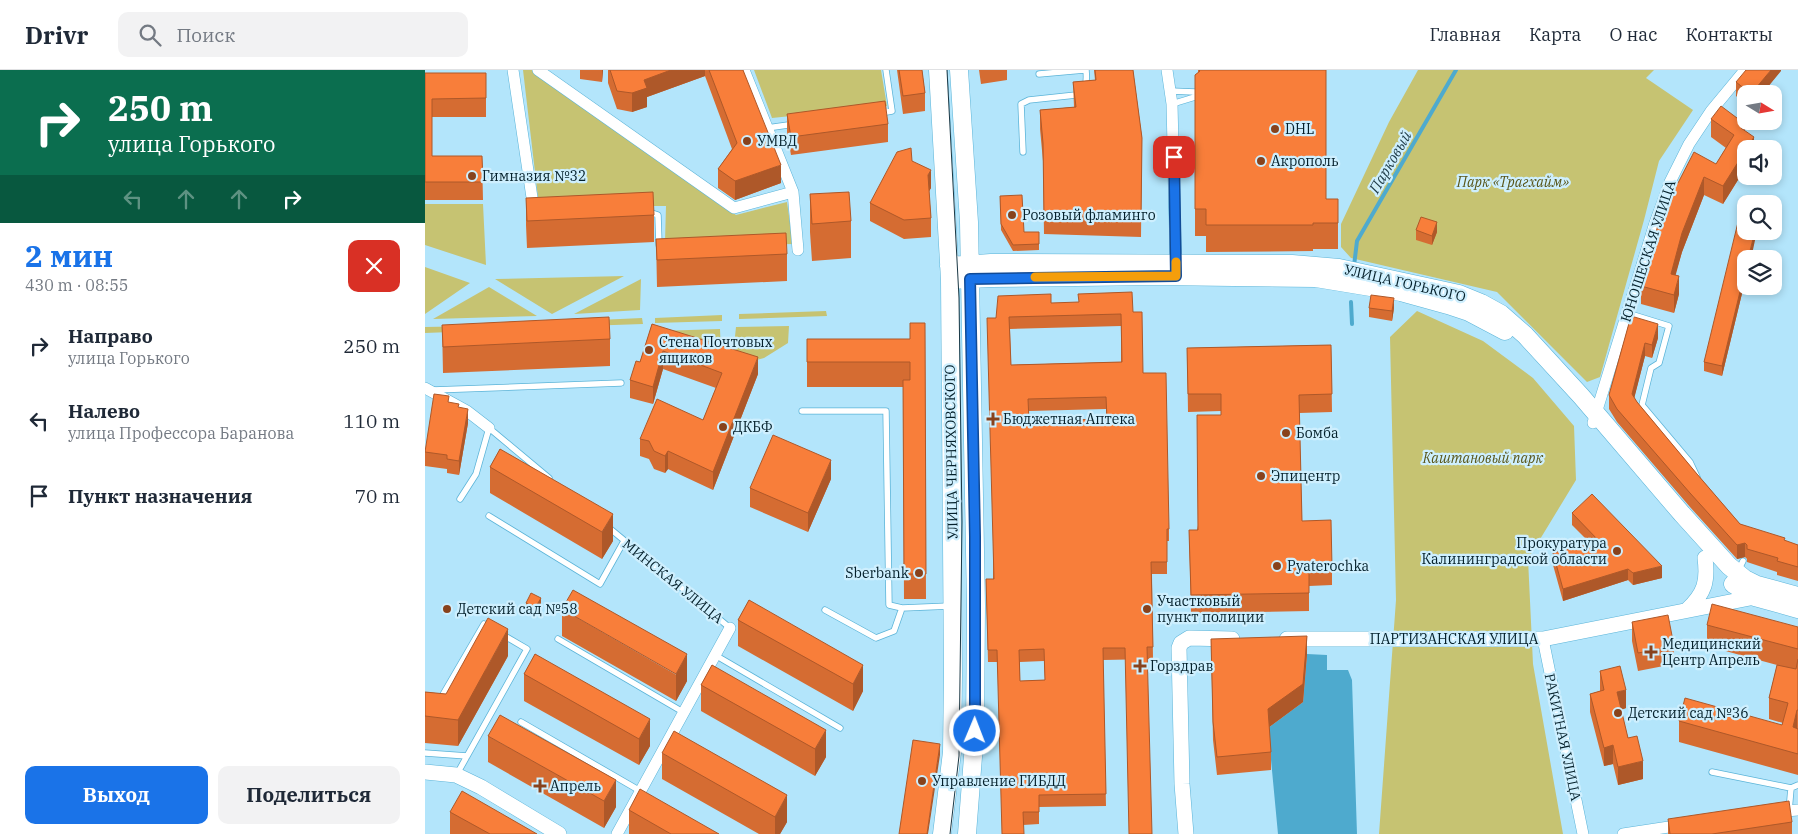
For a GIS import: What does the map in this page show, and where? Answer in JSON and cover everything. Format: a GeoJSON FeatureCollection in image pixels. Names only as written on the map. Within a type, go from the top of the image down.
{"type":"FeatureCollection","features":[{"type":"Feature","properties":{"kind":"main road","name":"УЛИЦА ЧЕРНЯХОВСКОГО"},"geometry":{"type":"LineString","coordinates":[[938,70],[949,273],[952,606],[952,752],[941,834]]}},
{"type":"Feature","properties":{"kind":"main road","name":"УЛИЦА ЧЕРНЯХОВСКОГО"},"geometry":{"type":"LineString","coordinates":[[959,70],[966,168],[970,272],[976,674],[975,731],[967,834]]}},
{"type":"Feature","properties":{"kind":"main road","name":"УЛИЦА ГОРЬКОГО"},"geometry":{"type":"LineString","coordinates":[[949,273],[970,272],[1009,263],[1176,270],[1323,279],[1401,292],[1469,312],[1504,331],[1594,418],[1682,514],[1757,585],[1798,596]]}},
{"type":"Feature","properties":{"kind":"main road","name":"УЛИЦА ГОРЬКОГО"},"geometry":{"type":"LineString","coordinates":[[1176,270],[1292,264],[1328,266],[1459,294],[1481,303],[1512,323],[1525,335],[1581,396],[1594,418],[1705,558],[1735,586],[1755,597],[1798,609]]}},
{"type":"Feature","properties":{"kind":"street"},"geometry":{"type":"LineString","coordinates":[[513,70],[523,135],[539,213]]}},
{"type":"Feature","properties":{"kind":"street"},"geometry":{"type":"LineString","coordinates":[[538,70],[735,208],[793,192]]}},
{"type":"Feature","properties":{"kind":"street"},"geometry":{"type":"LineString","coordinates":[[744,70],[793,192],[793,250]]}},
{"type":"Feature","properties":{"kind":"street"},"geometry":{"type":"LineString","coordinates":[[1167,70],[1172,104],[1176,270]]}},
{"type":"Feature","properties":{"kind":"street","name":"ЮНОШЕСКАЯ УЛИЦА"},"geometry":{"type":"LineString","coordinates":[[1594,418],[1669,182],[1689,144],[1711,111],[1745,70]]}},
{"type":"Feature","properties":{"kind":"street"},"geometry":{"type":"LineString","coordinates":[[428,389],[467,411],[489,428]]}},
{"type":"Feature","properties":{"kind":"street"},"geometry":{"type":"LineString","coordinates":[[1581,396],[1603,392]]}},
{"type":"Feature","properties":{"kind":"street"},"geometry":{"type":"LineString","coordinates":[[1687,610],[1697,600],[1705,585],[1707,572],[1705,558]]}},
{"type":"Feature","properties":{"kind":"street","name":"ПАРТИЗАНСКАЯ УЛИЦА"},"geometry":{"type":"LineString","coordinates":[[1274,639],[1543,640],[1755,597]]}},
{"type":"Feature","properties":{"kind":"street","name":"МИНСКАЯ УЛИЦА"},"geometry":{"type":"LineString","coordinates":[[617,834],[644,793],[683,712],[730,628]]}},
{"type":"Feature","properties":{"kind":"street"},"geometry":{"type":"LineString","coordinates":[[1186,834],[1182,784],[1178,654],[1181,643],[1189,638],[1246,639]]}},
{"type":"Feature","properties":{"kind":"street","name":"РАКИТНАЯ УЛИЦА"},"geometry":{"type":"LineString","coordinates":[[1543,640],[1583,834]]}},
{"type":"Feature","properties":{"kind":"street"},"geometry":{"type":"LineString","coordinates":[[425,772],[456,775],[481,786],[559,834]]}},
{"type":"Feature","properties":{"kind":"street"},"geometry":{"type":"LineString","coordinates":[[1761,814],[1794,810]]}},
{"type":"Feature","properties":{"kind":"street"},"geometry":{"type":"LineString","coordinates":[[1623,834],[1698,822]]}},
{"type":"Feature","properties":{"kind":"lane"},"geometry":{"type":"LineString","coordinates":[[873,114],[892,111],[886,70]]}},
{"type":"Feature","properties":{"kind":"lane"},"geometry":{"type":"LineString","coordinates":[[1023,152],[1021,104],[1029,100],[1076,95],[1081,92],[1087,82],[1085,70],[1039,74]]}},
{"type":"Feature","properties":{"kind":"lane"},"geometry":{"type":"LineString","coordinates":[[1170,91],[1195,95],[1172,104]]}},
{"type":"Feature","properties":{"kind":"lane"},"geometry":{"type":"LineString","coordinates":[[767,128],[806,122]]}},
{"type":"Feature","properties":{"kind":"lane"},"geometry":{"type":"LineString","coordinates":[[640,212],[658,215],[659,247],[667,252]]}},
{"type":"Feature","properties":{"kind":"lane"},"geometry":{"type":"LineString","coordinates":[[1627,313],[1669,326],[1659,363],[1651,368],[1642,404],[1690,462],[1696,476],[1702,482]]}},
{"type":"Feature","properties":{"kind":"lane"},"geometry":{"type":"LineString","coordinates":[[428,389],[621,382]]}},
{"type":"Feature","properties":{"kind":"lane"},"geometry":{"type":"LineString","coordinates":[[802,411],[886,412],[889,605],[901,608],[952,606]]}},
{"type":"Feature","properties":{"kind":"lane"},"geometry":{"type":"LineString","coordinates":[[460,499],[476,474],[489,428],[557,484]]}},
{"type":"Feature","properties":{"kind":"lane"},"geometry":{"type":"LineString","coordinates":[[489,516],[600,584],[625,541]]}},
{"type":"Feature","properties":{"kind":"lane","name":"МИНСКАЯ УЛИЦА"},"geometry":{"type":"LineString","coordinates":[[602,522],[730,628]]}},
{"type":"Feature","properties":{"kind":"lane"},"geometry":{"type":"LineString","coordinates":[[825,610],[876,638],[895,631],[901,608]]}},
{"type":"Feature","properties":{"kind":"lane"},"geometry":{"type":"LineString","coordinates":[[432,702],[439,702],[484,624],[527,649],[456,775]]}},
{"type":"Feature","properties":{"kind":"lane"},"geometry":{"type":"LineString","coordinates":[[558,639],[683,712]]}},
{"type":"Feature","properties":{"kind":"lane"},"geometry":{"type":"LineString","coordinates":[[715,654],[840,728]]}},
{"type":"Feature","properties":{"kind":"lane"},"geometry":{"type":"LineString","coordinates":[[521,722],[644,793]]}},
{"type":"Feature","properties":{"kind":"lane"},"geometry":{"type":"LineString","coordinates":[[425,753],[467,756]]}},
{"type":"Feature","properties":{"kind":"lane"},"geometry":{"type":"LineString","coordinates":[[1712,772],[1791,788],[1798,785]]}},
{"type":"Feature","properties":{"kind":"lane"},"geometry":{"type":"LineString","coordinates":[[1791,788],[1794,810]]}},
{"type":"Feature","properties":{"kind":"green space"},"geometry":{"type":"Polygon","coordinates":[[[523,70],[537,70],[736,215],[787,202],[793,244],[682,247],[665,242],[666,206],[539,206],[523,70]]]}},
{"type":"Feature","properties":{"kind":"green space"},"geometry":{"type":"Polygon","coordinates":[[[754,70],[881,70],[887,106],[772,118],[754,70]]]}},
{"type":"Feature","properties":{"kind":"green space","name":"Парк «Трагхайм»"},"geometry":{"type":"Polygon","coordinates":[[[1418,70],[1654,70],[1646,78],[1693,110],[1659,161],[1600,377],[1587,382],[1497,292],[1351,258],[1341,247],[1341,224],[1389,122],[1418,70]]]}},
{"type":"Feature","properties":{"kind":"green space"},"geometry":{"type":"Polygon","coordinates":[[[425,204],[483,204],[486,265],[425,245],[425,204]]]}},
{"type":"Feature","properties":{"kind":"green space"},"geometry":{"type":"Polygon","coordinates":[[[425,267],[470,283],[425,314],[425,267]]]}},
{"type":"Feature","properties":{"kind":"green space"},"geometry":{"type":"Polygon","coordinates":[[[624,276],[552,314],[495,279],[624,276]]]}},
{"type":"Feature","properties":{"kind":"green space"},"geometry":{"type":"Polygon","coordinates":[[[641,279],[640,310],[574,314],[641,279]]]}},
{"type":"Feature","properties":{"kind":"green space"},"geometry":{"type":"Polygon","coordinates":[[[489,287],[537,316],[433,319],[489,287]]]}},
{"type":"Feature","properties":{"kind":"green space"},"geometry":{"type":"Polygon","coordinates":[[[826,311],[827,316],[739,319],[739,314],[826,311]]]}},
{"type":"Feature","properties":{"kind":"green space","name":"Каштановый парк"},"geometry":{"type":"Polygon","coordinates":[[[1417,311],[1483,341],[1533,378],[1574,426],[1576,480],[1528,559],[1533,664],[1563,834],[1379,834],[1396,600],[1390,337],[1417,311]]]}},
{"type":"Feature","properties":{"kind":"green space"},"geometry":{"type":"Polygon","coordinates":[[[722,315],[722,321],[655,323],[655,318],[722,315]]]}},
{"type":"Feature","properties":{"kind":"green space"},"geometry":{"type":"Polygon","coordinates":[[[642,318],[643,324],[555,327],[554,322],[642,318]]]}},
{"type":"Feature","properties":{"kind":"green space"},"geometry":{"type":"Polygon","coordinates":[[[476,326],[476,331],[425,333],[425,327],[476,326]]]}},
{"type":"Feature","properties":{"kind":"green space"},"geometry":{"type":"Polygon","coordinates":[[[789,326],[788,343],[764,358],[753,361],[733,355],[736,327],[789,326]]]}},
{"type":"Feature","properties":{"kind":"green space"},"geometry":{"type":"Polygon","coordinates":[[[720,329],[721,354],[658,331],[720,329]]]}},
{"type":"Feature","properties":{"kind":"water"},"geometry":{"type":"Polygon","coordinates":[[[1307,654],[1327,655],[1327,670],[1348,670],[1352,680],[1357,834],[1278,834],[1268,728],[1303,702],[1307,654]]]}},
{"type":"Feature","properties":{"kind":"building"},"geometry":{"type":"Polygon","coordinates":[[[610,70],[671,70],[644,80],[647,88],[632,93],[617,91],[610,70]]]}},
{"type":"Feature","properties":{"kind":"building"},"geometry":{"type":"Polygon","coordinates":[[[709,70],[743,70],[781,165],[735,181],[718,169],[737,143],[709,70]]]}},
{"type":"Feature","properties":{"kind":"building"},"geometry":{"type":"Polygon","coordinates":[[[899,70],[922,70],[925,93],[903,96],[899,70]]]}},
{"type":"Feature","properties":{"kind":"building"},"geometry":{"type":"Polygon","coordinates":[[[1095,70],[1133,70],[1142,138],[1141,218],[1044,216],[1043,143],[1040,110],[1076,107],[1073,82],[1096,80],[1095,70]]]}},
{"type":"Feature","properties":{"kind":"building","name":"Акрополь"},"geometry":{"type":"Polygon","coordinates":[[[1199,70],[1326,70],[1326,199],[1338,199],[1338,223],[1313,223],[1313,225],[1206,225],[1206,209],[1195,209],[1195,75],[1199,70]]]}},
{"type":"Feature","properties":{"kind":"building"},"geometry":{"type":"Polygon","coordinates":[[[1746,70],[1771,70],[1758,85],[1740,85],[1736,82],[1746,70]]]}},
{"type":"Feature","properties":{"kind":"building"},"geometry":{"type":"Polygon","coordinates":[[[425,73],[486,73],[486,98],[432,99],[432,156],[482,156],[483,182],[425,182],[425,73]]]}},
{"type":"Feature","properties":{"kind":"building"},"geometry":{"type":"Polygon","coordinates":[[[885,101],[888,124],[791,137],[787,114],[885,101]]]}},
{"type":"Feature","properties":{"kind":"building"},"geometry":{"type":"Polygon","coordinates":[[[1721,106],[1737,118],[1737,130],[1744,130],[1754,137],[1752,140],[1737,140],[1737,164],[1723,186],[1704,177],[1682,233],[1671,274],[1679,276],[1674,295],[1641,286],[1658,225],[1675,182],[1678,183],[1694,152],[1716,164],[1734,135],[1711,119],[1721,106]]]}},
{"type":"Feature","properties":{"kind":"building"},"geometry":{"type":"Polygon","coordinates":[[[911,148],[912,161],[931,170],[928,175],[931,218],[904,220],[870,203],[897,152],[911,148]]]}},
{"type":"Feature","properties":{"kind":"building"},"geometry":{"type":"Polygon","coordinates":[[[653,192],[654,215],[527,221],[526,198],[653,192]]]}},
{"type":"Feature","properties":{"kind":"building"},"geometry":{"type":"Polygon","coordinates":[[[849,192],[851,221],[812,224],[810,194],[849,192]]]}},
{"type":"Feature","properties":{"kind":"building"},"geometry":{"type":"Polygon","coordinates":[[[1022,195],[1024,232],[1039,232],[1039,244],[1013,245],[1001,224],[1000,196],[1022,195]]]}},
{"type":"Feature","properties":{"kind":"building"},"geometry":{"type":"Polygon","coordinates":[[[1421,217],[1437,222],[1432,236],[1416,230],[1421,217]]]}},
{"type":"Feature","properties":{"kind":"building"},"geometry":{"type":"Polygon","coordinates":[[[1737,226],[1737,240],[1753,240],[1750,250],[1737,250],[1737,295],[1739,295],[1722,366],[1704,362],[1737,226]]]}},
{"type":"Feature","properties":{"kind":"building"},"geometry":{"type":"Polygon","coordinates":[[[786,233],[787,254],[657,260],[656,239],[786,233]]]}},
{"type":"Feature","properties":{"kind":"building"},"geometry":{"type":"Polygon","coordinates":[[[1132,292],[1133,312],[1142,312],[1143,373],[1166,373],[1169,529],[1167,529],[1167,562],[1151,562],[1153,647],[1147,647],[1152,834],[1129,834],[1125,648],[1103,648],[1106,794],[1039,795],[1039,812],[1023,812],[1024,834],[1002,834],[997,650],[988,650],[986,579],[994,579],[987,318],[996,318],[998,296],[1051,294],[1051,303],[1079,302],[1078,294],[1132,292]],[[1121,314],[1009,317],[1011,365],[1122,362],[1121,314]],[[1106,397],[1028,399],[1029,421],[1107,419],[1106,397]],[[1044,649],[1019,650],[1020,681],[1045,680],[1044,649]]]}},
{"type":"Feature","properties":{"kind":"building"},"geometry":{"type":"Polygon","coordinates":[[[1371,295],[1394,298],[1392,311],[1369,308],[1371,295]]]}},
{"type":"Feature","properties":{"kind":"building"},"geometry":{"type":"Polygon","coordinates":[[[1631,316],[1658,324],[1652,345],[1645,343],[1632,394],[1637,402],[1740,524],[1785,538],[1784,540],[1798,545],[1798,567],[1777,561],[1778,558],[1747,549],[1745,543],[1737,545],[1617,409],[1609,395],[1631,316]]]}},
{"type":"Feature","properties":{"kind":"building"},"geometry":{"type":"Polygon","coordinates":[[[609,317],[610,339],[443,347],[442,325],[609,317]]]}},
{"type":"Feature","properties":{"kind":"building"},"geometry":{"type":"Polygon","coordinates":[[[910,323],[925,323],[926,574],[904,574],[903,380],[910,380],[910,362],[807,362],[807,339],[910,339],[910,323]]]}},
{"type":"Feature","properties":{"kind":"building"},"geometry":{"type":"Polygon","coordinates":[[[652,324],[758,357],[713,472],[668,451],[665,456],[654,451],[649,441],[640,439],[657,399],[703,420],[722,373],[663,351],[653,387],[630,380],[636,361],[640,362],[652,324]]]}},
{"type":"Feature","properties":{"kind":"building","name":"Эпицентр"},"geometry":{"type":"Polygon","coordinates":[[[1331,345],[1332,394],[1299,395],[1302,521],[1331,520],[1332,567],[1309,568],[1309,593],[1191,595],[1189,530],[1198,530],[1197,415],[1221,415],[1221,394],[1188,394],[1187,348],[1331,345]]]}},
{"type":"Feature","properties":{"kind":"building"},"geometry":{"type":"Polygon","coordinates":[[[434,394],[449,396],[448,402],[459,404],[458,407],[468,409],[459,461],[447,459],[447,455],[425,452],[434,394]]]}},
{"type":"Feature","properties":{"kind":"building"},"geometry":{"type":"Polygon","coordinates":[[[773,435],[831,460],[808,513],[750,488],[773,435]]]}},
{"type":"Feature","properties":{"kind":"building"},"geometry":{"type":"Polygon","coordinates":[[[500,449],[613,514],[602,532],[490,467],[500,449]]]}},
{"type":"Feature","properties":{"kind":"building"},"geometry":{"type":"Polygon","coordinates":[[[1592,494],[1662,566],[1633,573],[1628,569],[1563,589],[1553,553],[1599,541],[1572,513],[1592,494]]]}},
{"type":"Feature","properties":{"kind":"building"},"geometry":{"type":"Polygon","coordinates":[[[573,590],[687,654],[676,674],[562,609],[573,590]]]}},
{"type":"Feature","properties":{"kind":"building"},"geometry":{"type":"Polygon","coordinates":[[[531,593],[541,598],[535,608],[526,603],[531,593]]]}},
{"type":"Feature","properties":{"kind":"building"},"geometry":{"type":"Polygon","coordinates":[[[749,600],[863,665],[853,684],[738,620],[749,600]]]}},
{"type":"Feature","properties":{"kind":"building"},"geometry":{"type":"Polygon","coordinates":[[[1712,604],[1798,627],[1798,649],[1707,625],[1712,604]]]}},
{"type":"Feature","properties":{"kind":"building"},"geometry":{"type":"Polygon","coordinates":[[[1668,615],[1674,646],[1638,653],[1632,622],[1668,615]]]}},
{"type":"Feature","properties":{"kind":"building"},"geometry":{"type":"Polygon","coordinates":[[[488,618],[508,629],[458,720],[425,716],[425,692],[446,694],[488,618]]]}},
{"type":"Feature","properties":{"kind":"building"},"geometry":{"type":"Polygon","coordinates":[[[1307,636],[1303,684],[1268,709],[1271,752],[1217,757],[1213,722],[1211,639],[1307,636]]]}},
{"type":"Feature","properties":{"kind":"building"},"geometry":{"type":"Polygon","coordinates":[[[535,654],[650,719],[639,739],[524,674],[535,654]]]}},
{"type":"Feature","properties":{"kind":"building"},"geometry":{"type":"Polygon","coordinates":[[[1798,659],[1798,710],[1793,727],[1798,729],[1798,754],[1679,721],[1685,698],[1782,725],[1788,703],[1769,698],[1777,665],[1796,669],[1798,659]]]}},
{"type":"Feature","properties":{"kind":"building"},"geometry":{"type":"Polygon","coordinates":[[[712,665],[826,730],[815,749],[701,685],[712,665]]]}},
{"type":"Feature","properties":{"kind":"building"},"geometry":{"type":"Polygon","coordinates":[[[1620,666],[1626,690],[1617,692],[1628,738],[1637,736],[1643,761],[1618,767],[1613,745],[1604,748],[1590,694],[1604,690],[1600,671],[1620,666]]]}},
{"type":"Feature","properties":{"kind":"building"},"geometry":{"type":"Polygon","coordinates":[[[500,715],[616,780],[604,801],[488,736],[500,715]]]}},
{"type":"Feature","properties":{"kind":"building"},"geometry":{"type":"Polygon","coordinates":[[[674,731],[787,795],[775,817],[662,753],[674,731]]]}},
{"type":"Feature","properties":{"kind":"building"},"geometry":{"type":"Polygon","coordinates":[[[913,740],[940,744],[927,834],[899,834],[913,740]]]}},
{"type":"Feature","properties":{"kind":"building"},"geometry":{"type":"Polygon","coordinates":[[[640,789],[719,834],[671,834],[629,810],[640,789]]]}},
{"type":"Feature","properties":{"kind":"building"},"geometry":{"type":"Polygon","coordinates":[[[462,791],[537,834],[490,834],[450,812],[462,791]]]}},
{"type":"Feature","properties":{"kind":"building"},"geometry":{"type":"Polygon","coordinates":[[[1789,801],[1792,822],[1712,834],[1670,834],[1668,819],[1789,801]]]}},
{"type":"Feature","properties":{"kind":"waterway","name":"Парковый"},"geometry":{"type":"LineString","coordinates":[[1354,266],[1357,241],[1456,70]]}},
{"type":"Feature","properties":{"kind":"waterway","name":"Парковый"},"geometry":{"type":"LineString","coordinates":[[1351,302],[1352,324]]}},
{"type":"Feature","properties":{"kind":"tram line"},"geometry":{"type":"LineString","coordinates":[[947,70],[959,298],[962,522],[959,756],[950,834]]}},
{"type":"Feature","properties":{"kind":"slow traffic"},"geometry":{"type":"LineString","coordinates":[[1035,277],[1176,276],[1176,262]]}},
{"type":"Feature","properties":{"kind":"place","name":"DHL"},"geometry":{"type":"Point","coordinates":[1275,129]}},
{"type":"Feature","properties":{"kind":"place","name":"УМВД"},"geometry":{"type":"Point","coordinates":[747,141]}},
{"type":"Feature","properties":{"kind":"place","name":"Акрополь"},"geometry":{"type":"Point","coordinates":[1261,161]}},
{"type":"Feature","properties":{"kind":"place","name":"Гимназия №32"},"geometry":{"type":"Point","coordinates":[472,176]}},
{"type":"Feature","properties":{"kind":"place","name":"Розовый фламинго"},"geometry":{"type":"Point","coordinates":[1012,215]}},
{"type":"Feature","properties":{"kind":"place","name":"Стена Почтовых ящиков"},"geometry":{"type":"Point","coordinates":[649,350]}},
{"type":"Feature","properties":{"kind":"place","name":"Бюджетная Аптека"},"geometry":{"type":"Point","coordinates":[993,419]}},
{"type":"Feature","properties":{"kind":"place","name":"ДКБФ"},"geometry":{"type":"Point","coordinates":[723,427]}},
{"type":"Feature","properties":{"kind":"place","name":"Бомба"},"geometry":{"type":"Point","coordinates":[1286,433]}},
{"type":"Feature","properties":{"kind":"place","name":"Эпицентр"},"geometry":{"type":"Point","coordinates":[1261,476]}},
{"type":"Feature","properties":{"kind":"place","name":"Прокуратура Калининградской области"},"geometry":{"type":"Point","coordinates":[1617,551]}},
{"type":"Feature","properties":{"kind":"place","name":"Pyaterochka"},"geometry":{"type":"Point","coordinates":[1277,566]}},
{"type":"Feature","properties":{"kind":"place","name":"Sberbank"},"geometry":{"type":"Point","coordinates":[919,573]}},
{"type":"Feature","properties":{"kind":"place","name":"Детский сад №58"},"geometry":{"type":"Point","coordinates":[447,609]}},
{"type":"Feature","properties":{"kind":"place","name":"Участковый пункт полиции"},"geometry":{"type":"Point","coordinates":[1147,609]}},
{"type":"Feature","properties":{"kind":"place","name":"Медицинский Центр Апрель"},"geometry":{"type":"Point","coordinates":[1651,652]}},
{"type":"Feature","properties":{"kind":"place","name":"Горздрав"},"geometry":{"type":"Point","coordinates":[1140,666]}},
{"type":"Feature","properties":{"kind":"place","name":"Детский сад №36"},"geometry":{"type":"Point","coordinates":[1618,713]}},
{"type":"Feature","properties":{"kind":"place","name":"Управление ГИБДД"},"geometry":{"type":"Point","coordinates":[922,781]}},
{"type":"Feature","properties":{"kind":"place","name":"Апрель"},"geometry":{"type":"Point","coordinates":[540,786]}},
{"type":"Feature","properties":{"kind":"route"},"geometry":{"type":"LineString","coordinates":[[975,731],[975,537],[970,279],[1176,276],[1174,157]]}}]}
